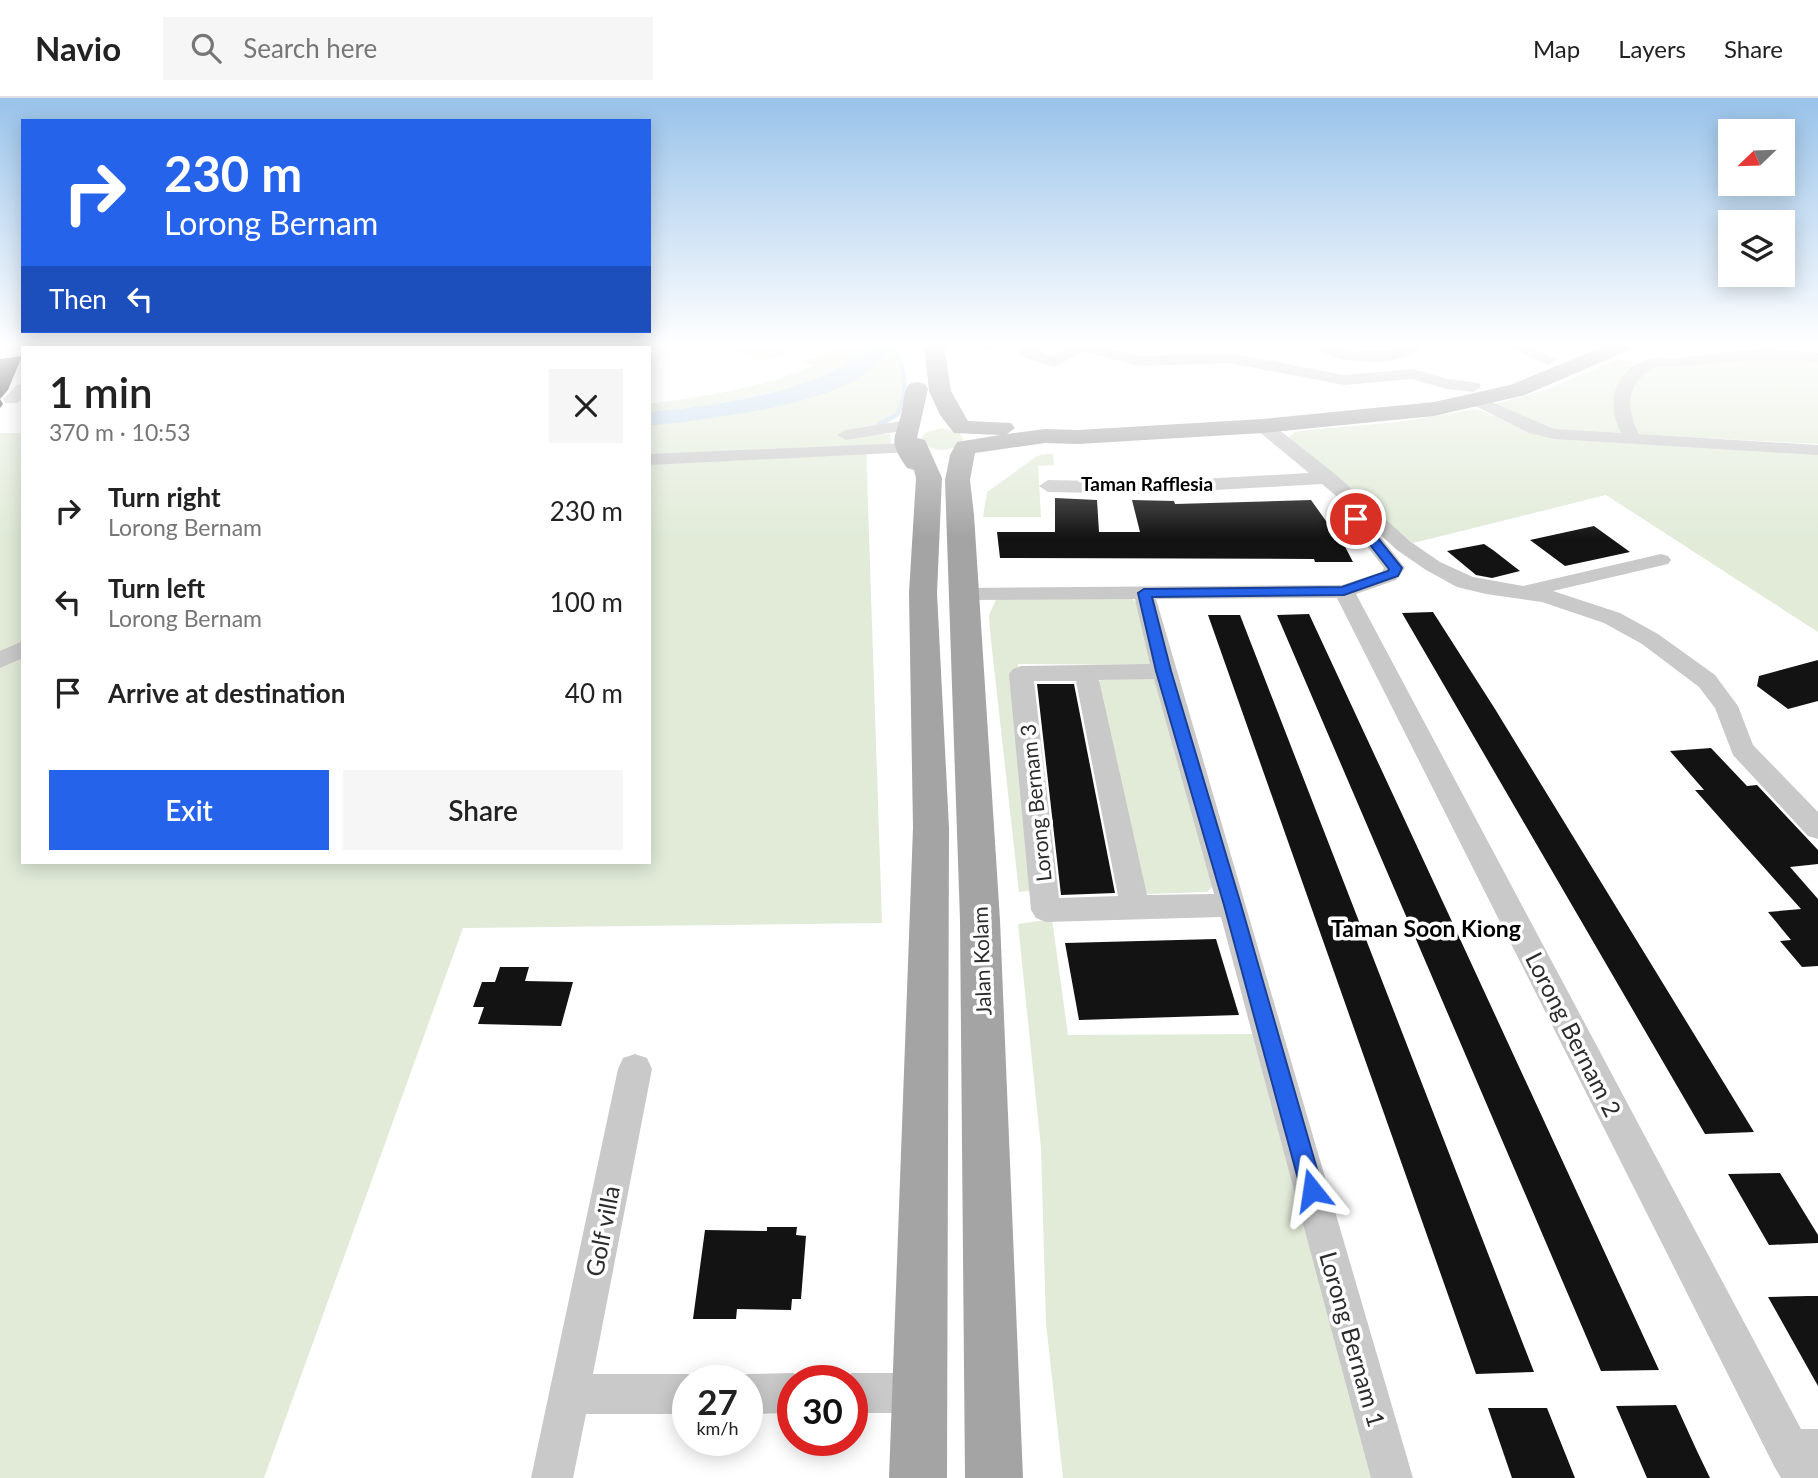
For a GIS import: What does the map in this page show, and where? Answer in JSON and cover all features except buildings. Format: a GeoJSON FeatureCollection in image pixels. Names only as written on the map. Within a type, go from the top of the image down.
{"type":"FeatureCollection","features":[{"type":"Feature","properties":{"kind":"main road"},"geometry":{"type":"LineString","coordinates":[[914,409],[912,437],[929,478],[923,593],[931,828],[918,1478]]}},
{"type":"Feature","properties":{"kind":"main road"},"geometry":{"type":"LineString","coordinates":[[948,409],[964,438]]}},
{"type":"Feature","properties":{"kind":"main road"},"geometry":{"type":"LineString","coordinates":[[978,409],[1018,422],[1080,431],[1263,426],[1372,417],[1406,409]]}},
{"type":"Feature","properties":{"kind":"main road"},"geometry":{"type":"LineString","coordinates":[[912,437],[940,424],[964,438],[1028,437],[1318,409]]}},
{"type":"Feature","properties":{"kind":"main road"},"geometry":{"type":"LineString","coordinates":[[961,515],[966,481],[988,460],[1080,431]]}},
{"type":"Feature","properties":{"kind":"main road","name":"Jalan Kolam"},"geometry":{"type":"LineString","coordinates":[[964,438],[956,495],[961,515],[980,920],[994,1478]]}},
{"type":"Feature","properties":{"kind":"street"},"geometry":{"type":"LineString","coordinates":[[1501,409],[1535,429],[1554,434],[1818,450]]}},
{"type":"Feature","properties":{"kind":"street"},"geometry":{"type":"LineString","coordinates":[[1622,409],[1634,440]]}},
{"type":"Feature","properties":{"kind":"street"},"geometry":{"type":"LineString","coordinates":[[1263,426],[1328,478],[1404,546],[1433,566],[1465,582],[1573,604],[1612,618],[1650,639],[1687,665],[1707,681],[1726,706],[1742,749],[1818,829]]}},
{"type":"Feature","properties":{"kind":"street"},"geometry":{"type":"LineString","coordinates":[[651,460],[717,458],[912,437]]}},
{"type":"Feature","properties":{"kind":"street"},"geometry":{"type":"LineString","coordinates":[[1048,486],[1146,488],[1328,478]]}},
{"type":"Feature","properties":{"kind":"street"},"geometry":{"type":"LineString","coordinates":[[963,594],[1344,591],[1389,576],[1395,568],[1356,519],[1356,510],[1364,509]]}},
{"type":"Feature","properties":{"kind":"street"},"geometry":{"type":"LineString","coordinates":[[1520,593],[1661,560]]}},
{"type":"Feature","properties":{"kind":"street","name":"Lorong Bernam 2"},"geometry":{"type":"LineString","coordinates":[[1344,591],[1804,1460]]}},
{"type":"Feature","properties":{"kind":"street","name":"Lorong Bernam 1"},"geometry":{"type":"LineString","coordinates":[[1144,593],[1392,1478]]}},
{"type":"Feature","properties":{"kind":"street"},"geometry":{"type":"LineString","coordinates":[[0,661],[21,649]]}},
{"type":"Feature","properties":{"kind":"street","name":"Lorong Bernam 3"},"geometry":{"type":"LineString","coordinates":[[1164,671],[1021,674],[1046,910],[1233,905]]}},
{"type":"Feature","properties":{"kind":"street"},"geometry":{"type":"LineString","coordinates":[[1086,672],[1135,907]]}},
{"type":"Feature","properties":{"kind":"street","name":"Golf villa"},"geometry":{"type":"LineString","coordinates":[[552,1478],[635,1069]]}},
{"type":"Feature","properties":{"kind":"street"},"geometry":{"type":"LineString","coordinates":[[868,1394],[918,1393]]}},
{"type":"Feature","properties":{"kind":"street"},"geometry":{"type":"LineString","coordinates":[[569,1394],[672,1394]]}},
{"type":"Feature","properties":{"kind":"green space"},"geometry":{"type":"Polygon","coordinates":[[[743,409],[901,409],[893,420],[866,435],[890,434],[891,444],[866,445],[882,923],[463,928],[264,1478],[0,1478],[0,433],[21,433],[21,864],[651,864],[651,426],[723,416],[743,409]]]}},
{"type":"Feature","properties":{"kind":"green space"},"geometry":{"type":"Polygon","coordinates":[[[1477,409],[1547,436],[1572,440],[1818,453],[1818,632],[1606,495],[1413,543],[1288,438],[1295,432],[1308,430],[1399,422],[1477,409]]]}},
{"type":"Feature","properties":{"kind":"green space"},"geometry":{"type":"Polygon","coordinates":[[[1503,409],[1818,409],[1818,444],[1554,430],[1503,409]]]}},
{"type":"Feature","properties":{"kind":"green space"},"geometry":{"type":"Polygon","coordinates":[[[942,428],[960,433],[964,442],[941,450],[930,447],[921,439],[925,433],[942,428]]]}},
{"type":"Feature","properties":{"kind":"green space"},"geometry":{"type":"Polygon","coordinates":[[[1053,454],[1054,465],[1038,466],[1041,517],[983,517],[987,492],[1037,456],[1053,454]]]}},
{"type":"Feature","properties":{"kind":"green space"},"geometry":{"type":"Polygon","coordinates":[[[999,593],[1129,596],[1139,605],[1156,665],[1018,664],[1037,890],[1019,892],[990,631],[989,615],[999,593]]]}},
{"type":"Feature","properties":{"kind":"green space"},"geometry":{"type":"Polygon","coordinates":[[[1152,678],[1155,680],[1213,886],[1207,892],[1146,894],[1098,682],[1152,678]]]}},
{"type":"Feature","properties":{"kind":"green space"},"geometry":{"type":"Polygon","coordinates":[[[1052,919],[1068,1035],[1258,1034],[1379,1478],[1063,1478],[1046,1323],[1041,1148],[1018,924],[1052,919]]]}},
{"type":"Feature","properties":{"kind":"water"},"geometry":{"type":"Polygon","coordinates":[[[671,409],[765,409],[651,426],[651,412],[671,409]]]}},
{"type":"Feature","properties":{"kind":"waterway"},"geometry":{"type":"LineString","coordinates":[[879,424],[897,415],[900,409]]}},
{"type":"Feature","properties":{"kind":"district","name":"Taman Rafflesia"},"geometry":{"type":"Point","coordinates":[1147,483]}},
{"type":"Feature","properties":{"kind":"district","name":"Taman Soon Kiong"},"geometry":{"type":"Point","coordinates":[1426,928]}},
{"type":"Feature","properties":{"kind":"route"},"geometry":{"type":"LineString","coordinates":[[1312,1190],[1144,593],[1344,591],[1393,574],[1395,568],[1389,559],[1356,519]]}}]}
